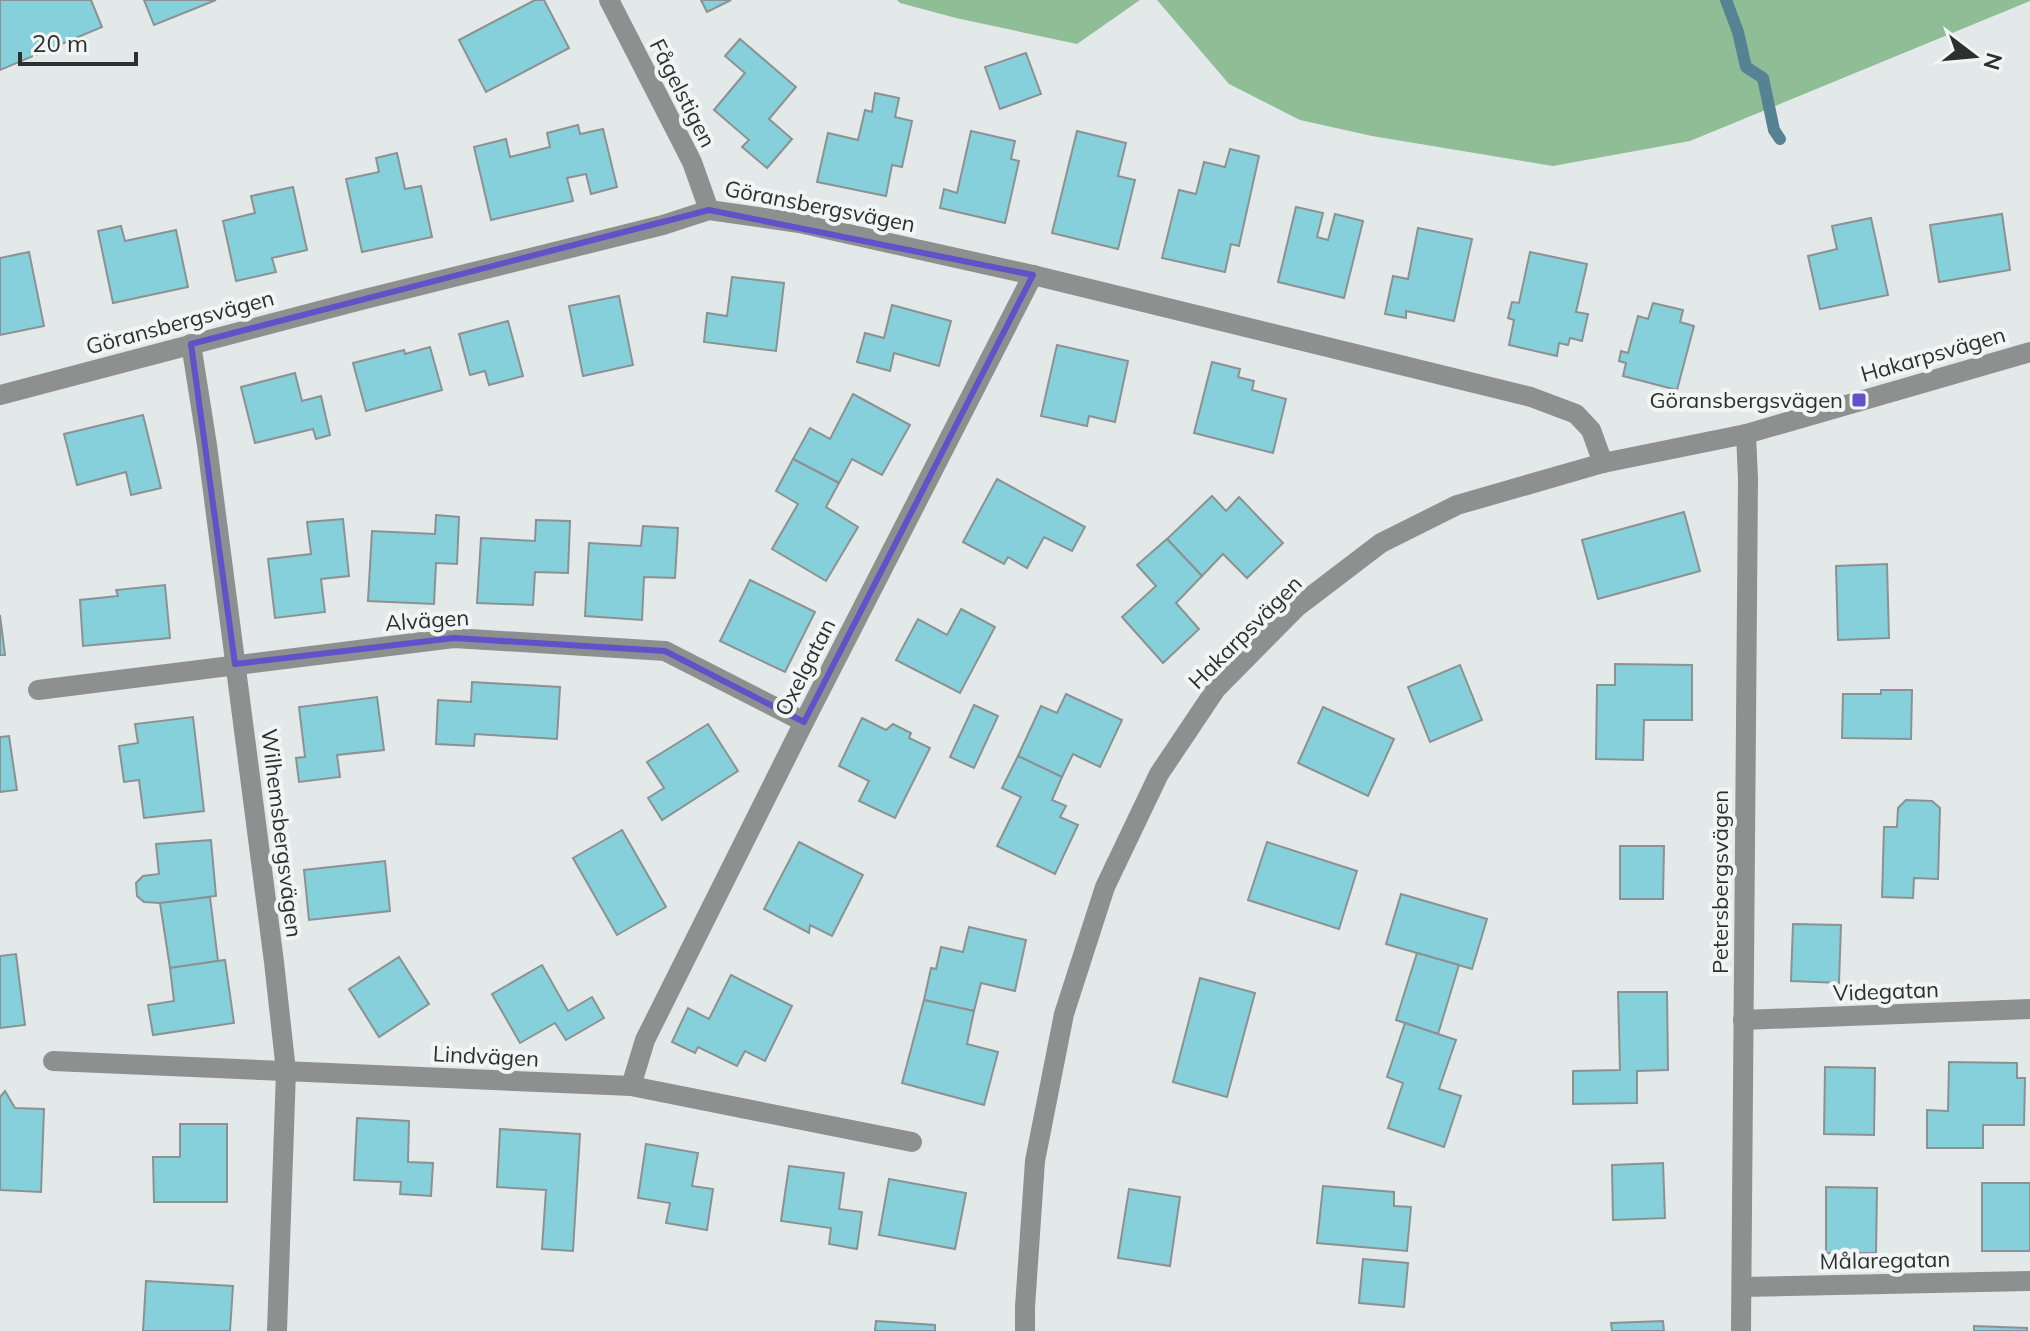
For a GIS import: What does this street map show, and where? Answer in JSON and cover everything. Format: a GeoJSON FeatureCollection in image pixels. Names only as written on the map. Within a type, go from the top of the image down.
{"type":"FeatureCollection","features":[{"type":"Feature","properties":{"kind":"street","name":"Fågelstigen"},"geometry":{"type":"LineString","coordinates":[[609,0],[692,162],[709,210]]}},
{"type":"Feature","properties":{"kind":"street","name":"Göransbergsvägen"},"geometry":{"type":"LineString","coordinates":[[0,395],[376,296],[663,225],[709,210],[799,223],[1033,275],[1531,397],[1576,414],[1591,430],[1603,463]]}},
{"type":"Feature","properties":{"kind":"street","name":"Oxelgatan"},"geometry":{"type":"LineString","coordinates":[[631,1086],[645,1040],[1033,275]]}},
{"type":"Feature","properties":{"kind":"street","name":"Wilhemsbergsvägen"},"geometry":{"type":"LineString","coordinates":[[191,344],[207,445],[286,1071],[277,1331]]}},
{"type":"Feature","properties":{"kind":"street","name":"Hakarpsvägen"},"geometry":{"type":"LineString","coordinates":[[1025,1331],[1035,1161],[1064,1014],[1105,887],[1159,774],[1216,689],[1297,607],[1381,543],[1457,505],[1603,463],[1746,434],[2030,352]]}},
{"type":"Feature","properties":{"kind":"street","name":"Petersbergsvägen"},"geometry":{"type":"LineString","coordinates":[[1741,1331],[1746,434]]}},
{"type":"Feature","properties":{"kind":"street","name":"Alvägen"},"geometry":{"type":"LineString","coordinates":[[38,690],[454,638],[665,651],[804,722]]}},
{"type":"Feature","properties":{"kind":"street","name":"Videgatan"},"geometry":{"type":"LineString","coordinates":[[1743,1020],[2030,1009]]}},
{"type":"Feature","properties":{"kind":"street","name":"Lindvägen"},"geometry":{"type":"LineString","coordinates":[[53,1061],[631,1086],[912,1142]]}},
{"type":"Feature","properties":{"kind":"street","name":"Målaregatan"},"geometry":{"type":"LineString","coordinates":[[1742,1287],[2030,1281]]}},
{"type":"Feature","properties":{"kind":"highlighted area"},"geometry":{"type":"Polygon","coordinates":[[[709,210],[1033,275],[804,722],[665,651],[454,638],[235,664],[191,344],[709,210]]]}},
{"type":"Feature","properties":{"kind":"green space"},"geometry":{"type":"Polygon","coordinates":[[[897,0],[1140,0],[1077,44],[956,18],[897,0]]]}},
{"type":"Feature","properties":{"kind":"green space"},"geometry":{"type":"Polygon","coordinates":[[[1157,0],[2030,1],[1690,141],[1553,166],[1372,136],[1300,120],[1229,84],[1157,0]]]}},
{"type":"Feature","properties":{"kind":"building"},"geometry":{"type":"Polygon","coordinates":[[[0,0],[91,0],[102,27],[0,70],[0,0]]]}},
{"type":"Feature","properties":{"kind":"building"},"geometry":{"type":"Polygon","coordinates":[[[144,0],[216,0],[154,25],[144,0]]]}},
{"type":"Feature","properties":{"kind":"building"},"geometry":{"type":"Polygon","coordinates":[[[535,0],[544,0],[569,48],[486,92],[459,40],[535,0]]]}},
{"type":"Feature","properties":{"kind":"building"},"geometry":{"type":"Polygon","coordinates":[[[701,0],[731,0],[707,12],[701,0]]]}},
{"type":"Feature","properties":{"kind":"building"},"geometry":{"type":"Polygon","coordinates":[[[740,39],[796,87],[769,119],[792,139],[767,168],[742,147],[749,140],[714,110],[745,73],[725,56],[740,39]]]}},
{"type":"Feature","properties":{"kind":"building"},"geometry":{"type":"Polygon","coordinates":[[[1026,53],[1041,94],[1000,109],[985,67],[1026,53]]]}},
{"type":"Feature","properties":{"kind":"building"},"geometry":{"type":"Polygon","coordinates":[[[875,93],[899,98],[895,117],[912,121],[902,167],[892,165],[886,196],[817,182],[828,133],[858,140],[865,110],[872,112],[875,93]]]}},
{"type":"Feature","properties":{"kind":"building"},"geometry":{"type":"Polygon","coordinates":[[[578,125],[580,134],[603,129],[617,187],[591,194],[586,174],[567,178],[573,201],[491,220],[474,147],[506,139],[510,157],[550,147],[547,133],[578,125]]]}},
{"type":"Feature","properties":{"kind":"building"},"geometry":{"type":"Polygon","coordinates":[[[971,131],[1015,141],[1011,159],[1019,161],[1005,223],[940,208],[944,189],[957,193],[971,131]]]}},
{"type":"Feature","properties":{"kind":"building"},"geometry":{"type":"Polygon","coordinates":[[[1077,131],[1126,143],[1118,176],[1135,180],[1118,249],[1052,233],[1077,131]]]}},
{"type":"Feature","properties":{"kind":"building"},"geometry":{"type":"Polygon","coordinates":[[[1230,149],[1259,156],[1239,246],[1231,244],[1225,272],[1162,258],[1179,190],[1196,194],[1204,162],[1225,167],[1230,149]]]}},
{"type":"Feature","properties":{"kind":"building"},"geometry":{"type":"Polygon","coordinates":[[[397,153],[405,189],[421,186],[432,237],[362,252],[346,179],[379,172],[376,158],[397,153]]]}},
{"type":"Feature","properties":{"kind":"building"},"geometry":{"type":"Polygon","coordinates":[[[293,187],[307,250],[272,258],[276,272],[236,281],[223,221],[255,213],[251,196],[293,187]]]}},
{"type":"Feature","properties":{"kind":"building"},"geometry":{"type":"Polygon","coordinates":[[[1296,207],[1323,213],[1317,237],[1328,240],[1335,214],[1363,221],[1344,298],[1278,282],[1296,207]]]}},
{"type":"Feature","properties":{"kind":"building"},"geometry":{"type":"Polygon","coordinates":[[[2002,214],[2010,270],[1939,282],[1930,225],[2002,214]]]}},
{"type":"Feature","properties":{"kind":"building"},"geometry":{"type":"Polygon","coordinates":[[[1871,218],[1888,295],[1820,309],[1808,256],[1837,249],[1832,226],[1871,218]]]}},
{"type":"Feature","properties":{"kind":"building"},"geometry":{"type":"Polygon","coordinates":[[[121,226],[125,241],[176,230],[188,287],[113,303],[98,231],[121,226]]]}},
{"type":"Feature","properties":{"kind":"building"},"geometry":{"type":"Polygon","coordinates":[[[1418,228],[1472,239],[1454,321],[1406,311],[1406,318],[1385,314],[1393,276],[1408,279],[1418,228]]]}},
{"type":"Feature","properties":{"kind":"building"},"geometry":{"type":"Polygon","coordinates":[[[29,252],[44,326],[0,335],[0,258],[29,252]]]}},
{"type":"Feature","properties":{"kind":"building"},"geometry":{"type":"Polygon","coordinates":[[[1530,252],[1587,264],[1576,312],[1588,314],[1582,341],[1570,338],[1568,345],[1559,343],[1557,356],[1509,345],[1514,320],[1508,318],[1512,302],[1519,303],[1530,252]]]}},
{"type":"Feature","properties":{"kind":"building"},"geometry":{"type":"Polygon","coordinates":[[[732,277],[784,283],[776,351],[704,342],[707,313],[727,316],[732,277]]]}},
{"type":"Feature","properties":{"kind":"building"},"geometry":{"type":"Polygon","coordinates":[[[619,296],[633,365],[583,376],[569,306],[619,296]]]}},
{"type":"Feature","properties":{"kind":"building"},"geometry":{"type":"Polygon","coordinates":[[[1653,303],[1683,310],[1680,322],[1694,326],[1677,390],[1623,376],[1626,363],[1619,361],[1621,351],[1628,353],[1638,316],[1648,319],[1653,303]]]}},
{"type":"Feature","properties":{"kind":"building"},"geometry":{"type":"Polygon","coordinates":[[[892,305],[951,321],[939,366],[894,353],[890,371],[857,362],[865,333],[884,338],[892,305]]]}},
{"type":"Feature","properties":{"kind":"building"},"geometry":{"type":"Polygon","coordinates":[[[508,321],[523,376],[489,385],[485,371],[470,375],[459,334],[508,321]]]}},
{"type":"Feature","properties":{"kind":"building"},"geometry":{"type":"Polygon","coordinates":[[[1057,345],[1128,361],[1115,422],[1089,416],[1087,426],[1041,416],[1057,345]]]}},
{"type":"Feature","properties":{"kind":"building"},"geometry":{"type":"Polygon","coordinates":[[[430,347],[442,390],[366,411],[353,363],[430,347]]]}},
{"type":"Feature","properties":{"kind":"building"},"geometry":{"type":"Polygon","coordinates":[[[1212,362],[1240,369],[1238,377],[1254,381],[1252,390],[1286,399],[1273,453],[1194,433],[1212,362]]]}},
{"type":"Feature","properties":{"kind":"building"},"geometry":{"type":"Polygon","coordinates":[[[295,373],[302,401],[321,396],[330,435],[316,439],[313,429],[255,443],[241,387],[295,373]]]}},
{"type":"Feature","properties":{"kind":"building"},"geometry":{"type":"Polygon","coordinates":[[[853,394],[910,425],[882,475],[852,459],[839,483],[793,459],[810,428],[830,439],[853,394]]]}},
{"type":"Feature","properties":{"kind":"building"},"geometry":{"type":"Polygon","coordinates":[[[143,415],[161,488],[131,495],[126,472],[77,485],[64,434],[143,415]]]}},
{"type":"Feature","properties":{"kind":"building"},"geometry":{"type":"Polygon","coordinates":[[[793,459],[839,483],[826,507],[858,527],[826,581],[772,549],[798,504],[776,491],[793,459]]]}},
{"type":"Feature","properties":{"kind":"building"},"geometry":{"type":"Polygon","coordinates":[[[997,479],[1085,527],[1072,551],[1044,537],[1027,568],[1008,557],[1004,564],[963,542],[997,479]]]}},
{"type":"Feature","properties":{"kind":"building"},"geometry":{"type":"Polygon","coordinates":[[[1212,496],[1226,511],[1239,497],[1283,543],[1247,578],[1223,554],[1202,576],[1167,539],[1212,496]]]}},
{"type":"Feature","properties":{"kind":"building"},"geometry":{"type":"Polygon","coordinates":[[[1684,512],[1700,571],[1598,599],[1582,540],[1684,512]]]}},
{"type":"Feature","properties":{"kind":"building"},"geometry":{"type":"Polygon","coordinates":[[[436,515],[459,517],[457,564],[436,563],[434,604],[368,601],[372,531],[435,534],[436,515]]]}},
{"type":"Feature","properties":{"kind":"building"},"geometry":{"type":"Polygon","coordinates":[[[343,519],[349,576],[321,579],[325,612],[275,618],[268,559],[311,554],[307,522],[343,519]]]}},
{"type":"Feature","properties":{"kind":"building"},"geometry":{"type":"Polygon","coordinates":[[[536,520],[570,521],[568,573],[535,572],[533,605],[477,603],[481,538],[535,541],[536,520]]]}},
{"type":"Feature","properties":{"kind":"building"},"geometry":{"type":"Polygon","coordinates":[[[643,526],[678,528],[675,578],[644,577],[642,620],[585,616],[589,543],[641,546],[643,526]]]}},
{"type":"Feature","properties":{"kind":"building"},"geometry":{"type":"Polygon","coordinates":[[[1167,539],[1202,576],[1176,603],[1199,629],[1163,663],[1122,617],[1156,586],[1137,565],[1167,539]]]}},
{"type":"Feature","properties":{"kind":"building"},"geometry":{"type":"Polygon","coordinates":[[[1887,564],[1889,638],[1838,640],[1836,566],[1887,564]]]}},
{"type":"Feature","properties":{"kind":"building"},"geometry":{"type":"Polygon","coordinates":[[[750,580],[815,612],[785,672],[720,641],[750,580]]]}},
{"type":"Feature","properties":{"kind":"building"},"geometry":{"type":"Polygon","coordinates":[[[165,585],[170,638],[83,646],[80,600],[118,596],[116,590],[165,585]]]}},
{"type":"Feature","properties":{"kind":"building"},"geometry":{"type":"Polygon","coordinates":[[[961,609],[995,627],[960,693],[896,660],[918,619],[947,635],[961,609]]]}},
{"type":"Feature","properties":{"kind":"building"},"geometry":{"type":"Polygon","coordinates":[[[0,615],[5,655],[0,655],[0,615]]]}},
{"type":"Feature","properties":{"kind":"building"},"geometry":{"type":"Polygon","coordinates":[[[1615,664],[1692,665],[1692,720],[1644,720],[1643,760],[1596,759],[1597,685],[1615,685],[1615,664]]]}},
{"type":"Feature","properties":{"kind":"building"},"geometry":{"type":"Polygon","coordinates":[[[1460,665],[1482,720],[1430,742],[1408,687],[1460,665]]]}},
{"type":"Feature","properties":{"kind":"building"},"geometry":{"type":"Polygon","coordinates":[[[472,682],[560,687],[557,739],[475,734],[474,746],[436,744],[438,700],[471,702],[472,682]]]}},
{"type":"Feature","properties":{"kind":"building"},"geometry":{"type":"Polygon","coordinates":[[[1881,690],[1912,690],[1911,739],[1842,738],[1843,694],[1881,694],[1881,690]]]}},
{"type":"Feature","properties":{"kind":"building"},"geometry":{"type":"Polygon","coordinates":[[[1066,694],[1122,720],[1100,767],[1073,754],[1062,777],[1018,756],[1041,706],[1057,713],[1066,694]]]}},
{"type":"Feature","properties":{"kind":"building"},"geometry":{"type":"Polygon","coordinates":[[[377,697],[384,750],[337,755],[340,777],[299,782],[296,758],[305,757],[299,707],[377,697]]]}},
{"type":"Feature","properties":{"kind":"building"},"geometry":{"type":"Polygon","coordinates":[[[974,705],[998,716],[974,768],[950,757],[974,705]]]}},
{"type":"Feature","properties":{"kind":"building"},"geometry":{"type":"Polygon","coordinates":[[[1323,707],[1394,739],[1368,796],[1298,763],[1323,707]]]}},
{"type":"Feature","properties":{"kind":"building"},"geometry":{"type":"Polygon","coordinates":[[[193,717],[204,811],[144,818],[139,780],[124,782],[119,746],[138,743],[135,724],[193,717]]]}},
{"type":"Feature","properties":{"kind":"building"},"geometry":{"type":"Polygon","coordinates":[[[862,718],[886,730],[893,724],[911,733],[909,738],[930,748],[895,818],[859,801],[869,781],[839,766],[862,718]]]}},
{"type":"Feature","properties":{"kind":"building"},"geometry":{"type":"Polygon","coordinates":[[[708,724],[738,771],[662,820],[648,798],[664,788],[647,762],[708,724]]]}},
{"type":"Feature","properties":{"kind":"building"},"geometry":{"type":"Polygon","coordinates":[[[9,736],[17,790],[0,792],[0,737],[9,736]]]}},
{"type":"Feature","properties":{"kind":"building"},"geometry":{"type":"Polygon","coordinates":[[[1018,756],[1062,777],[1052,800],[1066,806],[1060,817],[1078,825],[1055,874],[997,846],[1021,797],[1002,788],[1018,756]]]}},
{"type":"Feature","properties":{"kind":"building"},"geometry":{"type":"Polygon","coordinates":[[[1906,800],[1932,801],[1940,808],[1938,879],[1914,878],[1913,898],[1882,897],[1884,827],[1897,827],[1898,808],[1906,800]]]}},
{"type":"Feature","properties":{"kind":"building"},"geometry":{"type":"Polygon","coordinates":[[[622,830],[666,907],[617,935],[573,858],[622,830]]]}},
{"type":"Feature","properties":{"kind":"building"},"geometry":{"type":"Polygon","coordinates":[[[211,840],[216,896],[160,903],[144,902],[137,896],[136,883],[143,876],[159,874],[156,844],[211,840]]]}},
{"type":"Feature","properties":{"kind":"building"},"geometry":{"type":"Polygon","coordinates":[[[799,842],[863,875],[832,936],[810,925],[809,933],[764,909],[799,842]]]}},
{"type":"Feature","properties":{"kind":"building"},"geometry":{"type":"Polygon","coordinates":[[[1267,842],[1357,871],[1339,929],[1248,900],[1267,842]]]}},
{"type":"Feature","properties":{"kind":"building"},"geometry":{"type":"Polygon","coordinates":[[[1620,846],[1664,846],[1663,899],[1620,899],[1620,846]]]}},
{"type":"Feature","properties":{"kind":"building"},"geometry":{"type":"Polygon","coordinates":[[[385,861],[390,911],[309,920],[304,870],[385,861]]]}},
{"type":"Feature","properties":{"kind":"building"},"geometry":{"type":"Polygon","coordinates":[[[1401,894],[1487,919],[1472,969],[1386,944],[1401,894]]]}},
{"type":"Feature","properties":{"kind":"building"},"geometry":{"type":"Polygon","coordinates":[[[210,897],[218,961],[170,968],[160,903],[210,897]]]}},
{"type":"Feature","properties":{"kind":"building"},"geometry":{"type":"Polygon","coordinates":[[[1793,924],[1841,925],[1839,983],[1791,981],[1793,924]]]}},
{"type":"Feature","properties":{"kind":"building"},"geometry":{"type":"Polygon","coordinates":[[[969,927],[1026,940],[1015,991],[981,983],[974,1011],[924,1000],[931,968],[936,969],[941,947],[963,952],[969,927]]]}},
{"type":"Feature","properties":{"kind":"building"},"geometry":{"type":"Polygon","coordinates":[[[1417,953],[1459,965],[1438,1034],[1396,1020],[1417,953]]]}},
{"type":"Feature","properties":{"kind":"building"},"geometry":{"type":"Polygon","coordinates":[[[16,954],[25,1025],[0,1028],[0,956],[16,954]]]}},
{"type":"Feature","properties":{"kind":"building"},"geometry":{"type":"Polygon","coordinates":[[[399,957],[429,1004],[379,1037],[349,989],[399,957]]]}},
{"type":"Feature","properties":{"kind":"building"},"geometry":{"type":"Polygon","coordinates":[[[225,960],[234,1023],[153,1035],[148,1005],[174,1001],[170,968],[225,960]]]}},
{"type":"Feature","properties":{"kind":"building"},"geometry":{"type":"Polygon","coordinates":[[[542,965],[568,1011],[592,997],[604,1018],[566,1040],[555,1023],[520,1043],[492,994],[542,965]]]}},
{"type":"Feature","properties":{"kind":"building"},"geometry":{"type":"Polygon","coordinates":[[[731,975],[792,1006],[765,1061],[745,1051],[737,1066],[698,1047],[695,1053],[672,1042],[688,1008],[709,1019],[731,975]]]}},
{"type":"Feature","properties":{"kind":"building"},"geometry":{"type":"Polygon","coordinates":[[[1200,978],[1255,993],[1227,1097],[1173,1082],[1200,978]]]}},
{"type":"Feature","properties":{"kind":"building"},"geometry":{"type":"Polygon","coordinates":[[[1618,992],[1667,992],[1668,1070],[1637,1071],[1637,1103],[1573,1104],[1573,1071],[1620,1070],[1618,992]]]}},
{"type":"Feature","properties":{"kind":"building"},"geometry":{"type":"Polygon","coordinates":[[[924,1000],[974,1011],[967,1044],[998,1052],[984,1105],[902,1083],[924,1000]]]}},
{"type":"Feature","properties":{"kind":"building"},"geometry":{"type":"Polygon","coordinates":[[[1405,1023],[1456,1040],[1439,1089],[1461,1096],[1444,1147],[1388,1128],[1403,1083],[1387,1077],[1405,1023]]]}},
{"type":"Feature","properties":{"kind":"building"},"geometry":{"type":"Polygon","coordinates":[[[1949,1062],[2017,1063],[2017,1078],[2025,1078],[2024,1125],[1983,1125],[1983,1148],[1927,1148],[1927,1110],[1948,1111],[1949,1062]]]}},
{"type":"Feature","properties":{"kind":"building"},"geometry":{"type":"Polygon","coordinates":[[[1825,1067],[1875,1068],[1874,1135],[1824,1134],[1825,1067]]]}},
{"type":"Feature","properties":{"kind":"building"},"geometry":{"type":"Polygon","coordinates":[[[5,1091],[15,1108],[44,1109],[41,1192],[0,1190],[0,1097],[5,1091]]]}},
{"type":"Feature","properties":{"kind":"building"},"geometry":{"type":"Polygon","coordinates":[[[357,1118],[409,1121],[408,1162],[433,1163],[431,1196],[400,1194],[401,1182],[354,1180],[357,1118]]]}},
{"type":"Feature","properties":{"kind":"building"},"geometry":{"type":"Polygon","coordinates":[[[180,1124],[227,1124],[227,1202],[154,1202],[153,1157],[180,1157],[180,1124]]]}},
{"type":"Feature","properties":{"kind":"building"},"geometry":{"type":"Polygon","coordinates":[[[500,1129],[580,1134],[573,1251],[542,1249],[546,1190],[497,1187],[500,1129]]]}},
{"type":"Feature","properties":{"kind":"building"},"geometry":{"type":"Polygon","coordinates":[[[646,1144],[698,1153],[692,1186],[713,1189],[707,1230],[666,1223],[670,1203],[638,1198],[646,1144]]]}},
{"type":"Feature","properties":{"kind":"building"},"geometry":{"type":"Polygon","coordinates":[[[1663,1163],[1665,1218],[1613,1220],[1612,1165],[1663,1163]]]}},
{"type":"Feature","properties":{"kind":"building"},"geometry":{"type":"Polygon","coordinates":[[[789,1166],[844,1173],[839,1209],[862,1212],[857,1249],[829,1244],[831,1228],[781,1221],[789,1166]]]}},
{"type":"Feature","properties":{"kind":"building"},"geometry":{"type":"Polygon","coordinates":[[[889,1179],[966,1193],[955,1249],[879,1235],[889,1179]]]}},
{"type":"Feature","properties":{"kind":"building"},"geometry":{"type":"Polygon","coordinates":[[[1982,1183],[2030,1183],[2030,1251],[1982,1251],[1982,1183]]]}},
{"type":"Feature","properties":{"kind":"building"},"geometry":{"type":"Polygon","coordinates":[[[1323,1186],[1394,1192],[1394,1206],[1411,1207],[1407,1251],[1317,1243],[1323,1186]]]}},
{"type":"Feature","properties":{"kind":"building"},"geometry":{"type":"Polygon","coordinates":[[[1826,1187],[1877,1188],[1876,1253],[1826,1253],[1826,1187]]]}},
{"type":"Feature","properties":{"kind":"building"},"geometry":{"type":"Polygon","coordinates":[[[1129,1189],[1180,1197],[1170,1266],[1118,1258],[1129,1189]]]}},
{"type":"Feature","properties":{"kind":"building"},"geometry":{"type":"Polygon","coordinates":[[[1363,1259],[1408,1263],[1404,1307],[1359,1303],[1363,1259]]]}},
{"type":"Feature","properties":{"kind":"building"},"geometry":{"type":"Polygon","coordinates":[[[146,1281],[233,1286],[230,1331],[143,1331],[146,1281]]]}},
{"type":"Feature","properties":{"kind":"building"},"geometry":{"type":"Polygon","coordinates":[[[876,1321],[935,1325],[935,1331],[875,1331],[876,1321]]]}},
{"type":"Feature","properties":{"kind":"building"},"geometry":{"type":"Polygon","coordinates":[[[1663,1321],[1664,1331],[1612,1331],[1611,1323],[1663,1321]]]}},
{"type":"Feature","properties":{"kind":"building"},"geometry":{"type":"Polygon","coordinates":[[[1974,1326],[2027,1328],[2027,1331],[1974,1331],[1974,1326]]]}},
{"type":"Feature","properties":{"kind":"waterway"},"geometry":{"type":"LineString","coordinates":[[1726,0],[1746,67],[1763,78],[1774,130],[1780,139]]}},
{"type":"Feature","properties":{"kind":"place","name":"Göransbergsvägen"},"geometry":{"type":"Point","coordinates":[1859,400]}}]}
